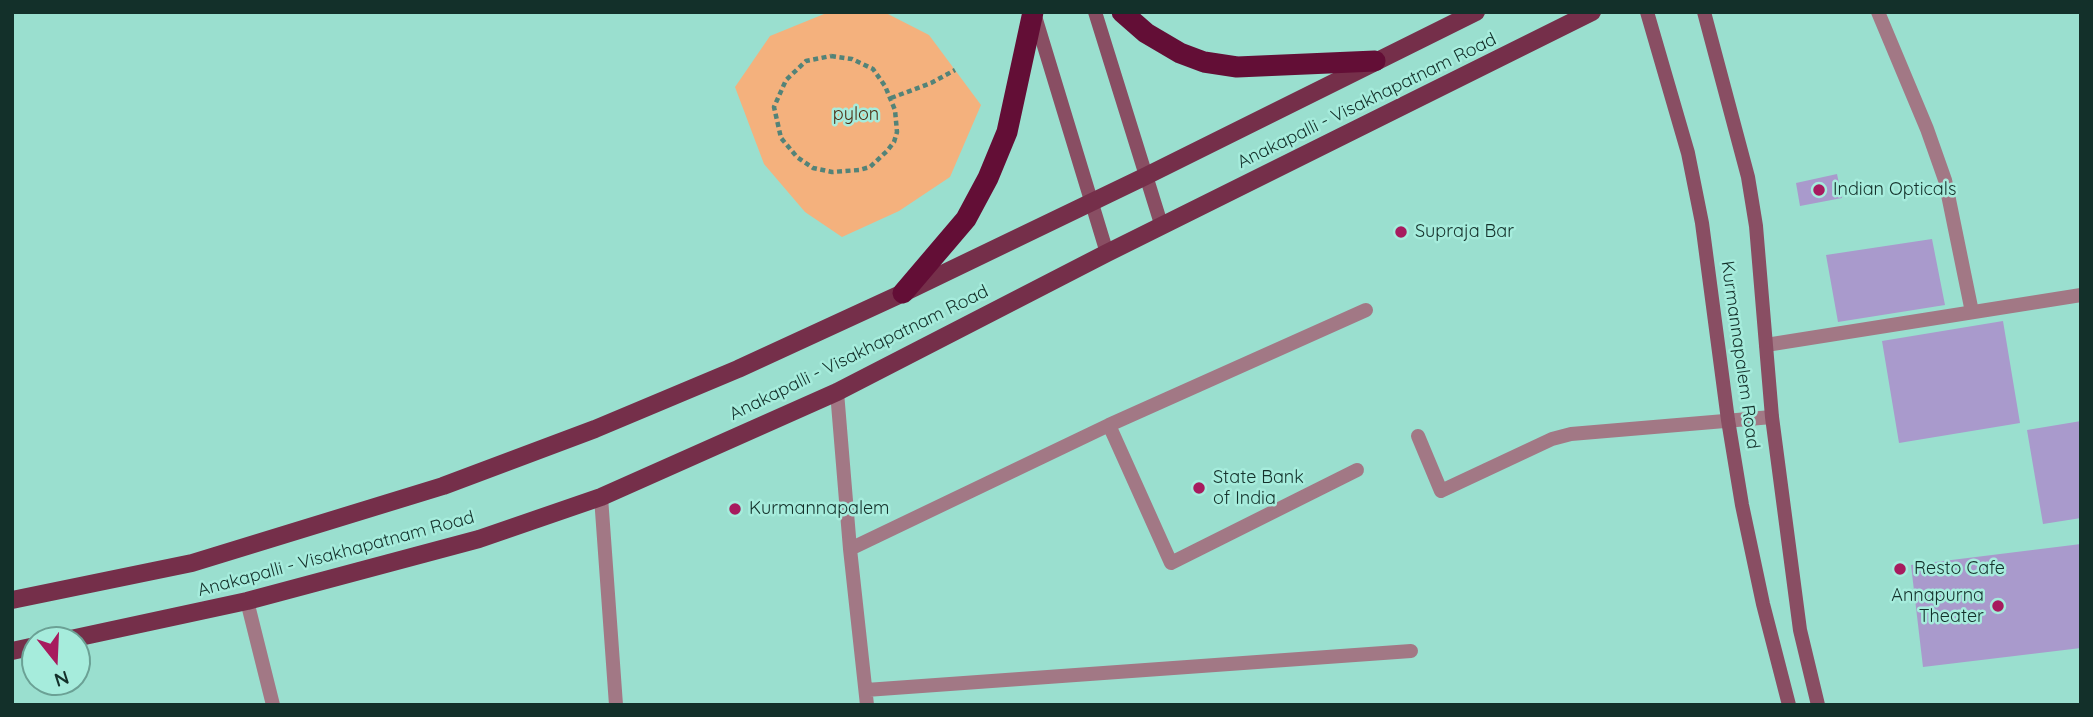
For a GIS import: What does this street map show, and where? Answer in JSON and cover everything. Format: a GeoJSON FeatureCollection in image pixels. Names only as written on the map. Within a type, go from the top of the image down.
{"type":"FeatureCollection","features":[{"type":"Feature","properties":{"kind":"highway"},"geometry":{"type":"LineString","coordinates":[[903,293],[966,219],[988,178],[1007,132],[1034,12]]}},
{"type":"Feature","properties":{"kind":"highway"},"geometry":{"type":"LineString","coordinates":[[1122,12],[1146,33],[1203,62],[1237,67],[1375,61]]}},
{"type":"Feature","properties":{"kind":"main road"},"geometry":{"type":"LineString","coordinates":[[1034,12],[1107,253]]}},
{"type":"Feature","properties":{"kind":"main road"},"geometry":{"type":"LineString","coordinates":[[1095,12],[1162,227]]}},
{"type":"Feature","properties":{"kind":"main road","name":"Anakapalli - Visakhapatnam Road"},"geometry":{"type":"LineString","coordinates":[[12,600],[192,563],[443,486],[595,429],[738,369],[903,293],[1476,12]]}},
{"type":"Feature","properties":{"kind":"main road","name":"Anakapalli - Visakhapatnam Road"},"geometry":{"type":"LineString","coordinates":[[91,635],[247,601],[479,539],[601,497],[837,392],[1107,253],[1592,12]]}},
{"type":"Feature","properties":{"kind":"main road","name":"Kurmannapalem Road"},"geometry":{"type":"LineString","coordinates":[[1647,12],[1688,153],[1709,273],[1742,505],[1760,592],[1789,705]]}},
{"type":"Feature","properties":{"kind":"main road"},"geometry":{"type":"LineString","coordinates":[[1704,12],[1748,177],[1756,226],[1772,417],[1800,629],[1818,705]]}},
{"type":"Feature","properties":{"kind":"street"},"geometry":{"type":"LineString","coordinates":[[1878,12],[1927,129],[1945,180],[1972,312]]}},
{"type":"Feature","properties":{"kind":"street"},"geometry":{"type":"LineString","coordinates":[[1766,345],[2081,295]]}},
{"type":"Feature","properties":{"kind":"street"},"geometry":{"type":"LineString","coordinates":[[850,549],[1109,425],[1366,310]]}},
{"type":"Feature","properties":{"kind":"street"},"geometry":{"type":"LineString","coordinates":[[837,392],[850,549],[867,697],[1411,651]]}},
{"type":"Feature","properties":{"kind":"street"},"geometry":{"type":"LineString","coordinates":[[1418,436],[1441,491],[1552,439],[1571,434],[1772,417]]}},
{"type":"Feature","properties":{"kind":"street"},"geometry":{"type":"LineString","coordinates":[[1109,425],[1171,564],[1357,470]]}},
{"type":"Feature","properties":{"kind":"street"},"geometry":{"type":"LineString","coordinates":[[601,497],[616,705]]}},
{"type":"Feature","properties":{"kind":"street"},"geometry":{"type":"LineString","coordinates":[[247,601],[272,705]]}},
{"type":"Feature","properties":{"kind":"path"},"geometry":{"type":"LineString","coordinates":[[831,56],[852,60],[873,69],[891,98],[897,132],[894,142],[870,167],[847,172],[813,168],[797,157],[781,138],[774,107],[786,79],[806,61],[831,56]]}},
{"type":"Feature","properties":{"kind":"path"},"geometry":{"type":"LineString","coordinates":[[891,98],[931,83],[955,70]]}},
{"type":"Feature","properties":{"kind":"green space","name":"pylon"},"geometry":{"type":"Polygon","coordinates":[[[829,12],[884,12],[929,35],[981,105],[950,177],[899,211],[842,237],[805,212],[764,164],[735,87],[770,36],[829,12]]]}},
{"type":"Feature","properties":{"kind":"building","name":"Indian Opticals"},"geometry":{"type":"Polygon","coordinates":[[[1837,174],[1842,198],[1800,206],[1796,183],[1837,174]]]}},
{"type":"Feature","properties":{"kind":"building"},"geometry":{"type":"Polygon","coordinates":[[[1932,239],[1945,305],[1838,322],[1826,255],[1932,239]]]}},
{"type":"Feature","properties":{"kind":"building"},"geometry":{"type":"Polygon","coordinates":[[[2003,321],[2020,423],[1899,443],[1882,341],[2003,321]]]}},
{"type":"Feature","properties":{"kind":"building"},"geometry":{"type":"Polygon","coordinates":[[[2081,421],[2081,518],[2043,524],[2027,430],[2081,421]]]}},
{"type":"Feature","properties":{"kind":"building","name":"Annapurna Theater"},"geometry":{"type":"Polygon","coordinates":[[[2081,544],[2081,648],[1923,667],[1911,565],[2081,544]]]}},
{"type":"Feature","properties":{"kind":"place","name":"Indian Opticals"},"geometry":{"type":"Point","coordinates":[1819,190]}},
{"type":"Feature","properties":{"kind":"place","name":"Supraja Bar"},"geometry":{"type":"Point","coordinates":[1401,232]}},
{"type":"Feature","properties":{"kind":"place","name":"State Bank of India"},"geometry":{"type":"Point","coordinates":[1199,488]}},
{"type":"Feature","properties":{"kind":"place","name":"Kurmannapalem"},"geometry":{"type":"Point","coordinates":[735,509]}},
{"type":"Feature","properties":{"kind":"place","name":"Resto Cafe"},"geometry":{"type":"Point","coordinates":[1900,569]}},
{"type":"Feature","properties":{"kind":"place","name":"Annapurna Theater"},"geometry":{"type":"Point","coordinates":[1998,606]}}]}
